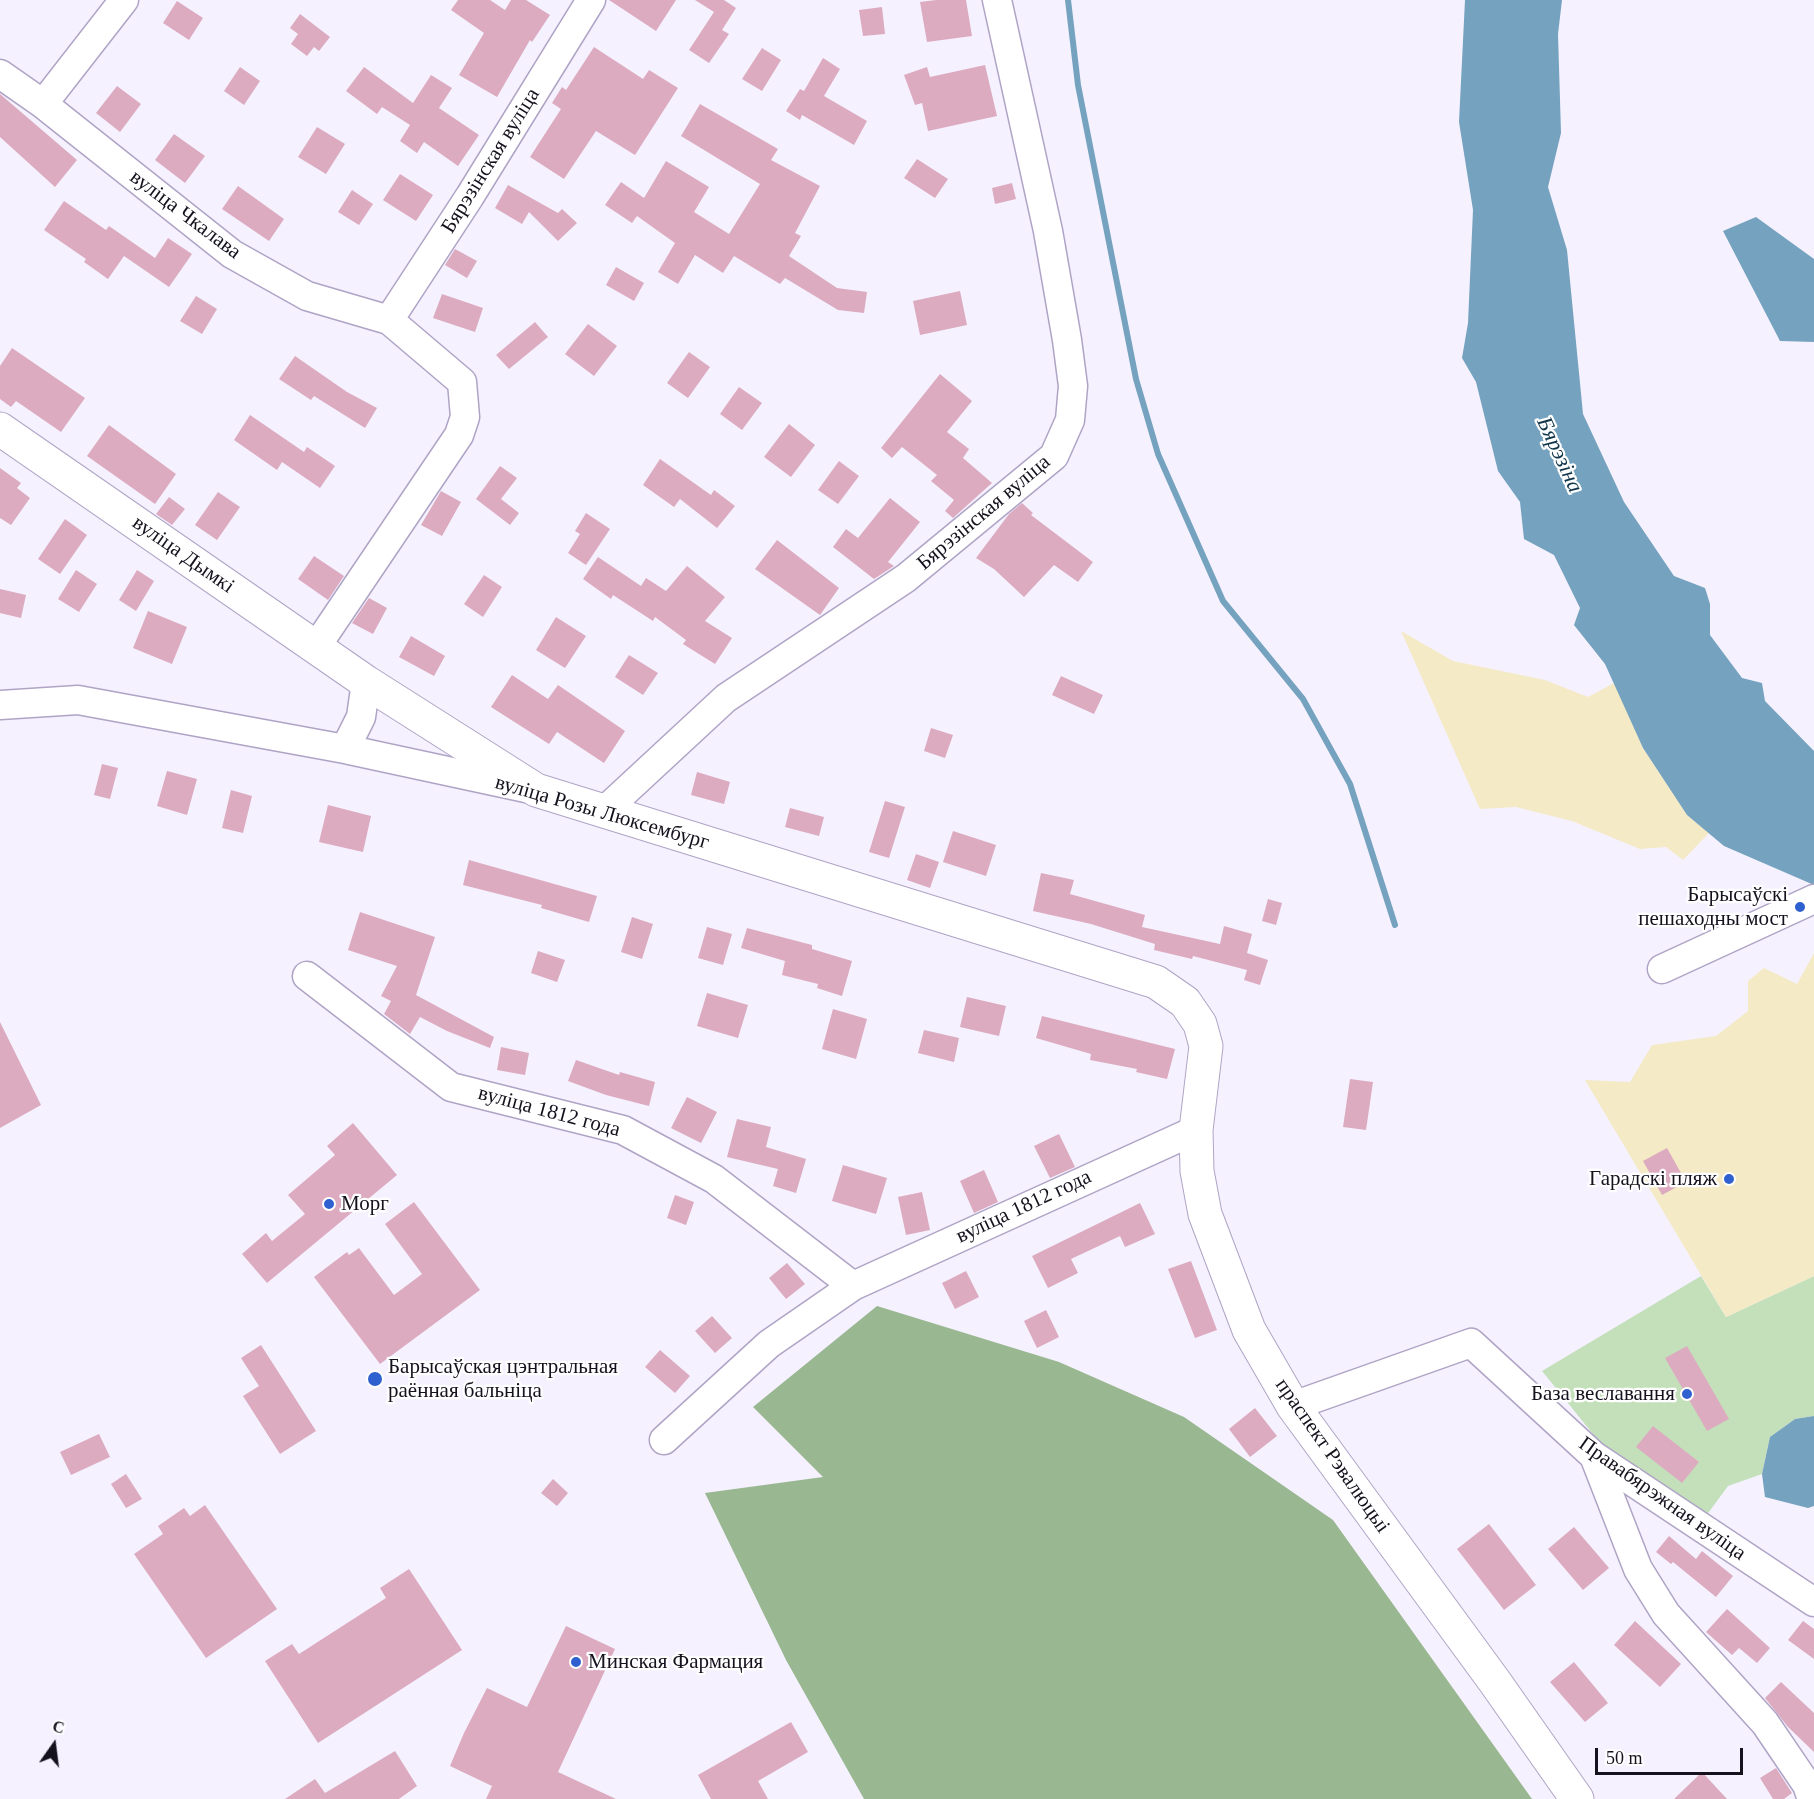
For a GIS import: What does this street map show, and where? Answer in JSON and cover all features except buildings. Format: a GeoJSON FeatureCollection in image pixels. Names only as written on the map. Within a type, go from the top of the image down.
{"type":"FeatureCollection","features":[{"type":"Feature","properties":{"kind":"main road","name":"вуліца Дымкі"},"geometry":{"type":"LineString","coordinates":[[0,429],[366,682],[536,790]]}},
{"type":"Feature","properties":{"kind":"main road","name":"вуліца Розы Люксембург"},"geometry":{"type":"LineString","coordinates":[[536,790],[1156,982],[1185,1002]]}},
{"type":"Feature","properties":{"kind":"main road","name":"праспект Рэвалюцыі"},"geometry":{"type":"LineString","coordinates":[[1185,1002],[1200,1024],[1206,1046],[1196,1130],[1197,1171],[1205,1214],[1249,1330],[1293,1406],[1495,1682],[1576,1799]]}},
{"type":"Feature","properties":{"kind":"street"},"geometry":{"type":"LineString","coordinates":[[43,104],[124,0]]}},
{"type":"Feature","properties":{"kind":"street","name":"Бярэзінская вуліца"},"geometry":{"type":"LineString","coordinates":[[389,320],[471,196],[591,0]]}},
{"type":"Feature","properties":{"kind":"street","name":"Бярэзінская вуліца"},"geometry":{"type":"LineString","coordinates":[[603,812],[726,698],[906,578],[1054,456],[1070,420],[1073,386],[1048,231],[997,0]]}},
{"type":"Feature","properties":{"kind":"street","name":"вуліца Чкалава"},"geometry":{"type":"LineString","coordinates":[[0,74],[43,104],[232,254],[308,296],[389,320]]}},
{"type":"Feature","properties":{"kind":"street"},"geometry":{"type":"LineString","coordinates":[[316,647],[459,435],[465,417],[462,382],[389,320]]}},
{"type":"Feature","properties":{"kind":"street"},"geometry":{"type":"LineString","coordinates":[[345,748],[361,717],[366,682]]}},
{"type":"Feature","properties":{"kind":"street","name":"вуліца Розы Люксембург"},"geometry":{"type":"LineString","coordinates":[[0,705],[78,700],[345,748],[536,790]]}},
{"type":"Feature","properties":{"kind":"street"},"geometry":{"type":"LineString","coordinates":[[1662,969],[1814,900]]}},
{"type":"Feature","properties":{"kind":"street","name":"вуліца 1812 года"},"geometry":{"type":"LineString","coordinates":[[307,976],[451,1087],[623,1130],[714,1179],[853,1286]]}},
{"type":"Feature","properties":{"kind":"street","name":"вуліца 1812 года"},"geometry":{"type":"LineString","coordinates":[[664,1440],[769,1344],[853,1286],[1196,1130]]}},
{"type":"Feature","properties":{"kind":"street","name":"Правабярэжная вуліца"},"geometry":{"type":"LineString","coordinates":[[1293,1406],[1471,1343],[1594,1456],[1814,1602]]}},
{"type":"Feature","properties":{"kind":"street"},"geometry":{"type":"LineString","coordinates":[[1594,1456],[1638,1569],[1666,1614],[1765,1723],[1807,1785],[1812,1799]]}},
{"type":"Feature","properties":{"kind":"green space","name":"База веславання"},"geometry":{"type":"Polygon","coordinates":[[[1701,1276],[1726,1317],[1814,1276],[1814,1416],[1795,1419],[1770,1437],[1762,1474],[1728,1486],[1706,1516],[1609,1454],[1542,1371],[1701,1276]]]}},
{"type":"Feature","properties":{"kind":"green space"},"geometry":{"type":"Polygon","coordinates":[[[877,1306],[1059,1362],[1184,1417],[1333,1520],[1532,1799],[864,1799],[786,1660],[705,1493],[823,1477],[753,1407],[877,1306]]]}},
{"type":"Feature","properties":{"kind":"sand"},"geometry":{"type":"Polygon","coordinates":[[[1401,631],[1453,661],[1545,680],[1588,697],[1614,683],[1643,748],[1687,815],[1709,833],[1683,860],[1666,847],[1640,849],[1572,821],[1516,807],[1480,809],[1401,631]]]}},
{"type":"Feature","properties":{"kind":"sand","name":"Гарадскі пляж"},"geometry":{"type":"Polygon","coordinates":[[[1814,953],[1814,1276],[1726,1317],[1585,1080],[1630,1082],[1652,1045],[1716,1036],[1748,1011],[1748,981],[1764,968],[1797,984],[1814,953]]]}},
{"type":"Feature","properties":{"kind":"water","name":"Бярэзіна"},"geometry":{"type":"Polygon","coordinates":[[[1465,0],[1562,0],[1558,34],[1561,133],[1548,187],[1567,250],[1583,414],[1624,502],[1674,576],[1705,588],[1710,604],[1710,635],[1742,678],[1762,683],[1765,701],[1814,751],[1814,885],[1724,846],[1687,815],[1643,748],[1605,664],[1574,625],[1580,608],[1554,555],[1524,539],[1520,502],[1498,471],[1476,382],[1462,358],[1468,323],[1473,210],[1459,122],[1465,0]]]}},
{"type":"Feature","properties":{"kind":"water"},"geometry":{"type":"Polygon","coordinates":[[[1756,217],[1814,259],[1814,342],[1780,341],[1723,231],[1756,217]]]}},
{"type":"Feature","properties":{"kind":"water"},"geometry":{"type":"Polygon","coordinates":[[[1814,1416],[1814,1506],[1808,1508],[1765,1497],[1762,1474],[1770,1437],[1795,1419],[1814,1416]]]}},
{"type":"Feature","properties":{"kind":"waterway"},"geometry":{"type":"LineString","coordinates":[[1068,0],[1078,85],[1136,379],[1158,454],[1223,601],[1303,699],[1350,784],[1395,925]]}},
{"type":"Feature","properties":{"kind":"place","name":"Барысаўскі пешаходны мост"},"geometry":{"type":"Point","coordinates":[1800,907]}},
{"type":"Feature","properties":{"kind":"place","name":"Гарадскі пляж"},"geometry":{"type":"Point","coordinates":[1729,1179]}},
{"type":"Feature","properties":{"kind":"place","name":"Морг"},"geometry":{"type":"Point","coordinates":[329,1204]}},
{"type":"Feature","properties":{"kind":"place","name":"Барысаўская цэнтральная раённая бальніца"},"geometry":{"type":"Point","coordinates":[375,1379]}},
{"type":"Feature","properties":{"kind":"place","name":"База веславання"},"geometry":{"type":"Point","coordinates":[1687,1394]}},
{"type":"Feature","properties":{"kind":"place","name":"Минская Фармация"},"geometry":{"type":"Point","coordinates":[576,1662]}}]}
